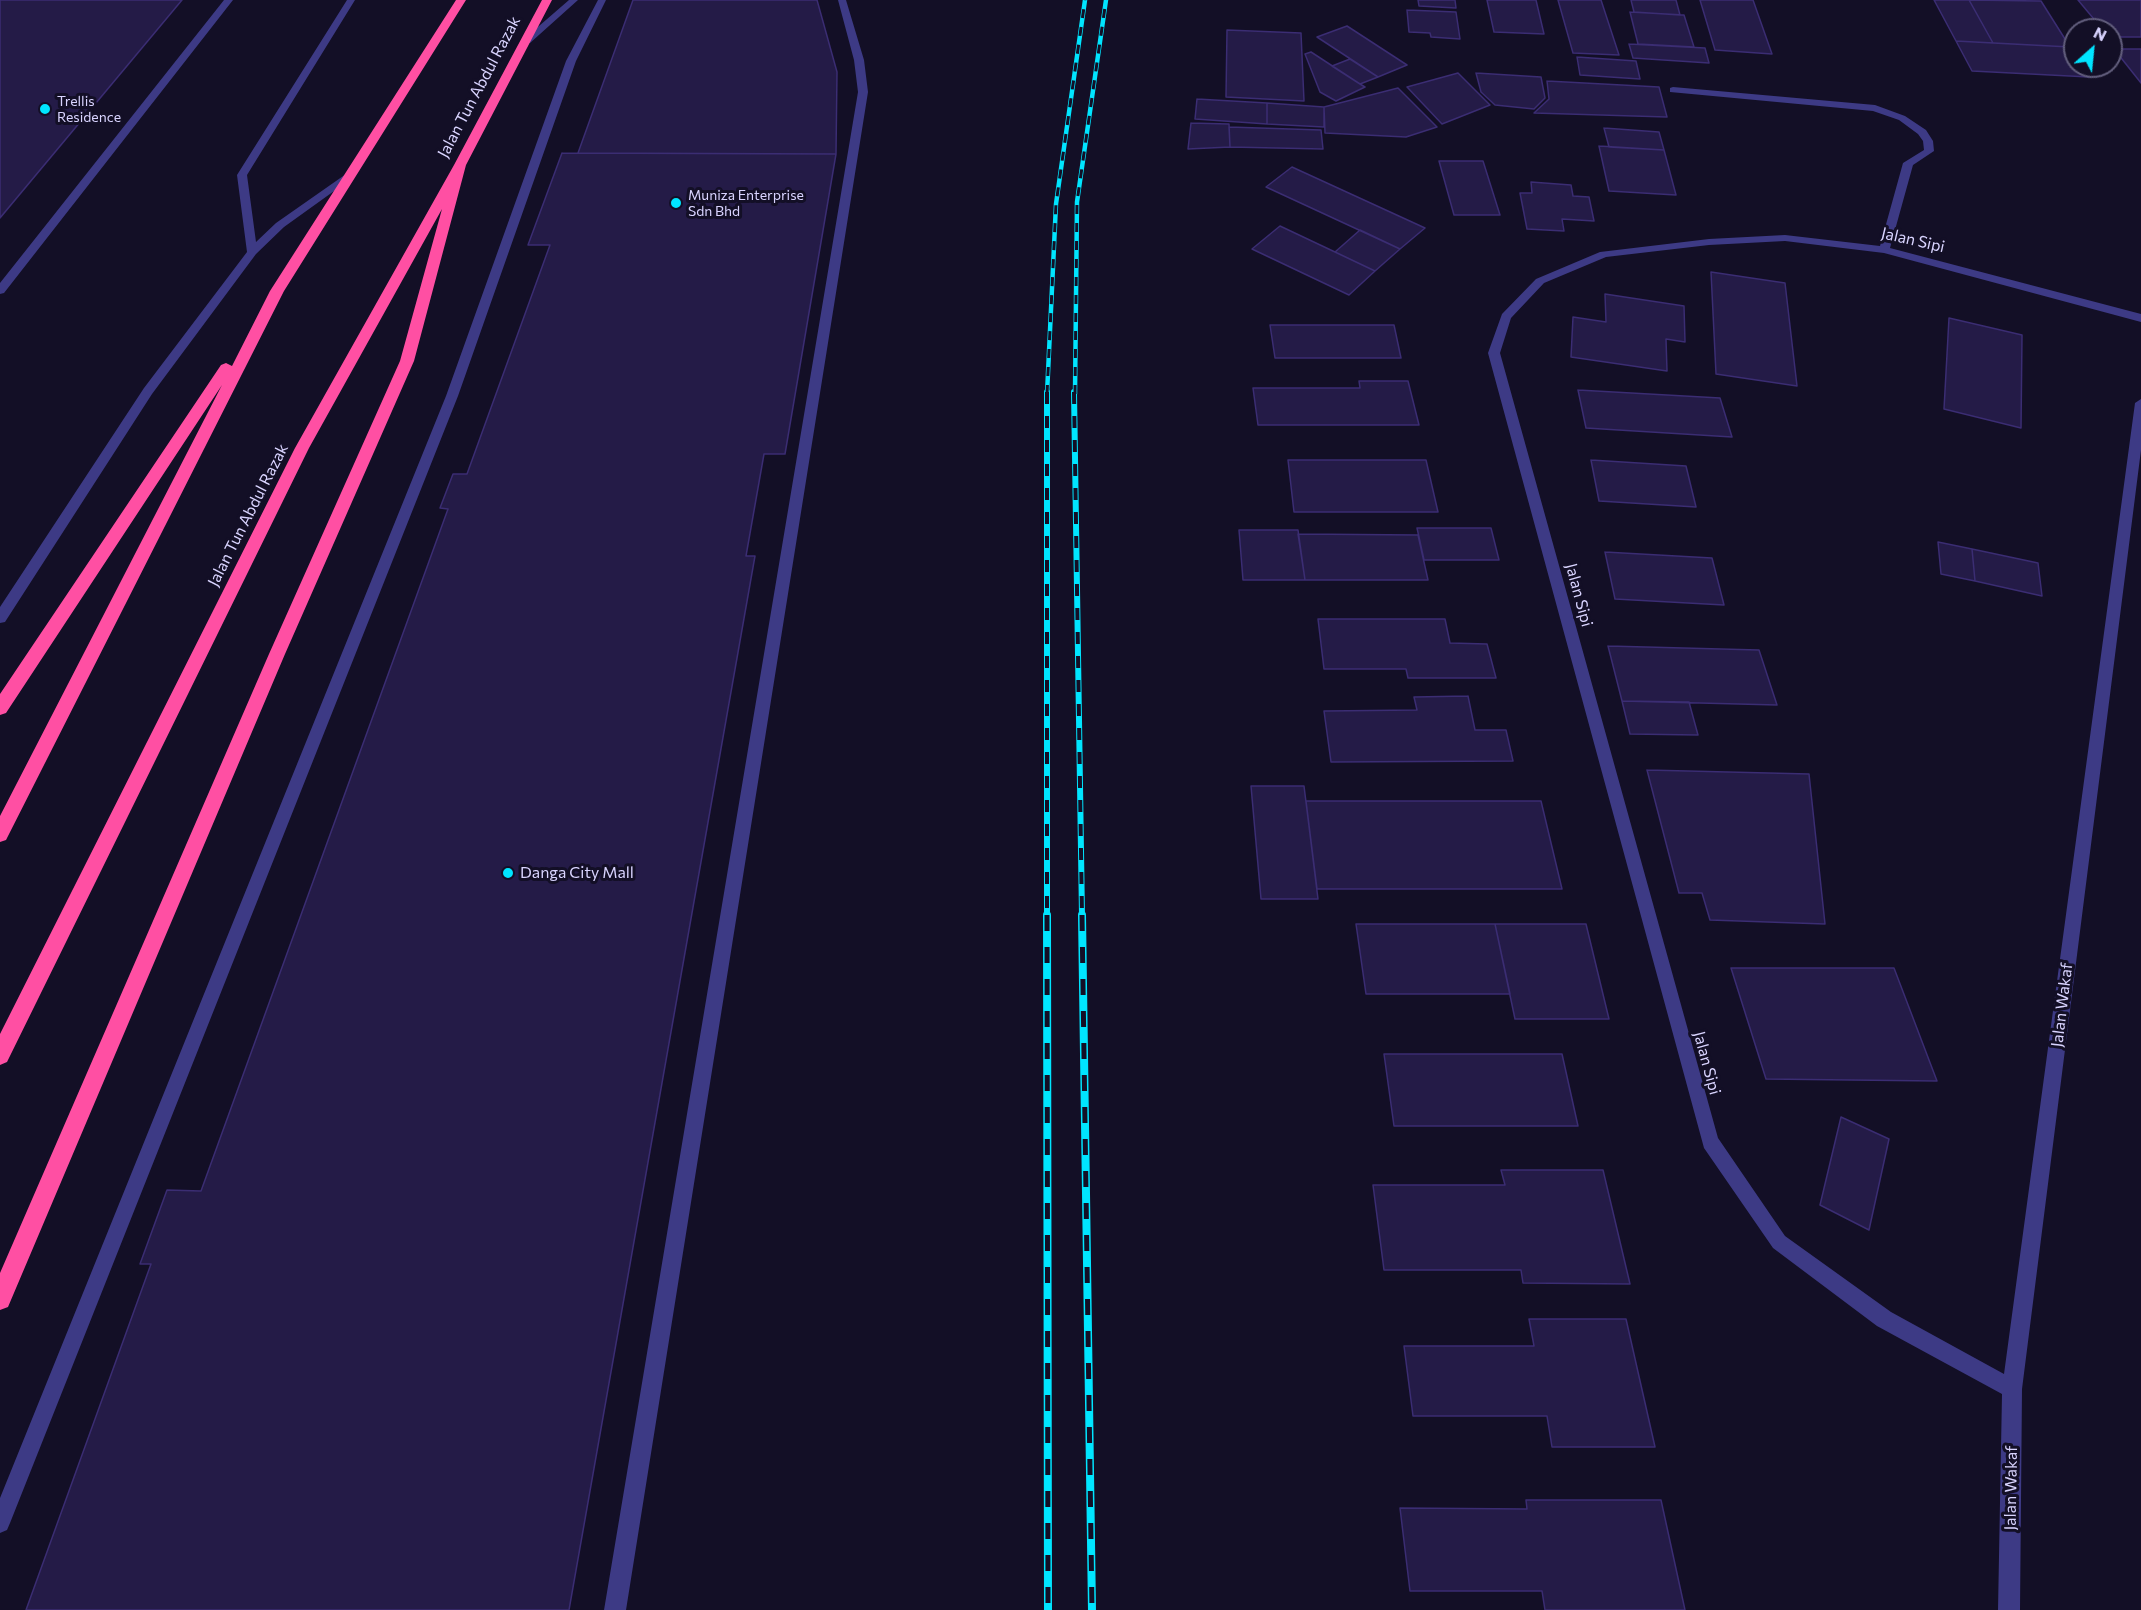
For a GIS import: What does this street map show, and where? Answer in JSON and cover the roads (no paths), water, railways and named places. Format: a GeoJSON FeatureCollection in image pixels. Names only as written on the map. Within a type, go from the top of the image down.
{"type":"FeatureCollection","features":[{"type":"Feature","properties":{"kind":"highway"},"geometry":{"type":"LineString","coordinates":[[0,708],[277,291],[461,0]]}},
{"type":"Feature","properties":{"kind":"highway","name":"Jalan Tun Abdul Razak"},"geometry":{"type":"LineString","coordinates":[[0,1055],[302,448],[460,165],[547,0]]}},
{"type":"Feature","properties":{"kind":"highway"},"geometry":{"type":"LineString","coordinates":[[0,1299],[272,665],[407,362],[460,165]]}},
{"type":"Feature","properties":{"kind":"highway"},"geometry":{"type":"LineString","coordinates":[[0,834],[277,291]]}},
{"type":"Feature","properties":{"kind":"street"},"geometry":{"type":"LineString","coordinates":[[0,291],[229,0]]}},
{"type":"Feature","properties":{"kind":"street"},"geometry":{"type":"LineString","coordinates":[[252,252],[242,175],[351,0]]}},
{"type":"Feature","properties":{"kind":"street"},"geometry":{"type":"LineString","coordinates":[[527,41],[574,0]]}},
{"type":"Feature","properties":{"kind":"street"},"geometry":{"type":"LineString","coordinates":[[0,1523],[452,396],[571,61],[602,0]]}},
{"type":"Feature","properties":{"kind":"street"},"geometry":{"type":"LineString","coordinates":[[615,1610],[863,92],[859,60],[842,0]]}},
{"type":"Feature","properties":{"kind":"street"},"geometry":{"type":"LineString","coordinates":[[1673,90],[1875,108],[1902,118],[1922,132],[1928,141],[1929,152],[1908,163],[1884,250]]}},
{"type":"Feature","properties":{"kind":"street"},"geometry":{"type":"LineString","coordinates":[[0,618],[148,391],[252,252],[280,225],[350,176]]}},
{"type":"Feature","properties":{"kind":"street","name":"Jalan Sipi"},"geometry":{"type":"LineString","coordinates":[[2012,1389],[1884,1319],[1779,1242],[1710,1142],[1494,353],[1506,317],[1540,281],[1604,254],[1709,242],[1785,238],[1884,250],[2141,318]]}},
{"type":"Feature","properties":{"kind":"street","name":"Jalan Wakaf"},"geometry":{"type":"LineString","coordinates":[[2009,1610],[2012,1389],[2141,403]]}},
{"type":"Feature","properties":{"kind":"railway"},"geometry":{"type":"LineString","coordinates":[[1047,394],[1056,204],[1085,0]]}},
{"type":"Feature","properties":{"kind":"railway"},"geometry":{"type":"LineString","coordinates":[[1075,394],[1077,202],[1106,0]]}},
{"type":"Feature","properties":{"kind":"railway"},"geometry":{"type":"LineString","coordinates":[[1074,392],[1082,916]]}},
{"type":"Feature","properties":{"kind":"railway"},"geometry":{"type":"LineString","coordinates":[[1047,394],[1047,915]]}},
{"type":"Feature","properties":{"kind":"railway"},"geometry":{"type":"LineString","coordinates":[[1047,915],[1048,1610]]}},
{"type":"Feature","properties":{"kind":"railway"},"geometry":{"type":"LineString","coordinates":[[1082,915],[1092,1610]]}},
{"type":"Feature","properties":{"kind":"place","name":"Trellis Residence"},"geometry":{"type":"Point","coordinates":[45,109]}},
{"type":"Feature","properties":{"kind":"place","name":"Muniza Enterprise Sdn Bhd"},"geometry":{"type":"Point","coordinates":[676,203]}},
{"type":"Feature","properties":{"kind":"place","name":"Danga City Mall"},"geometry":{"type":"Point","coordinates":[508,873]}}]}
